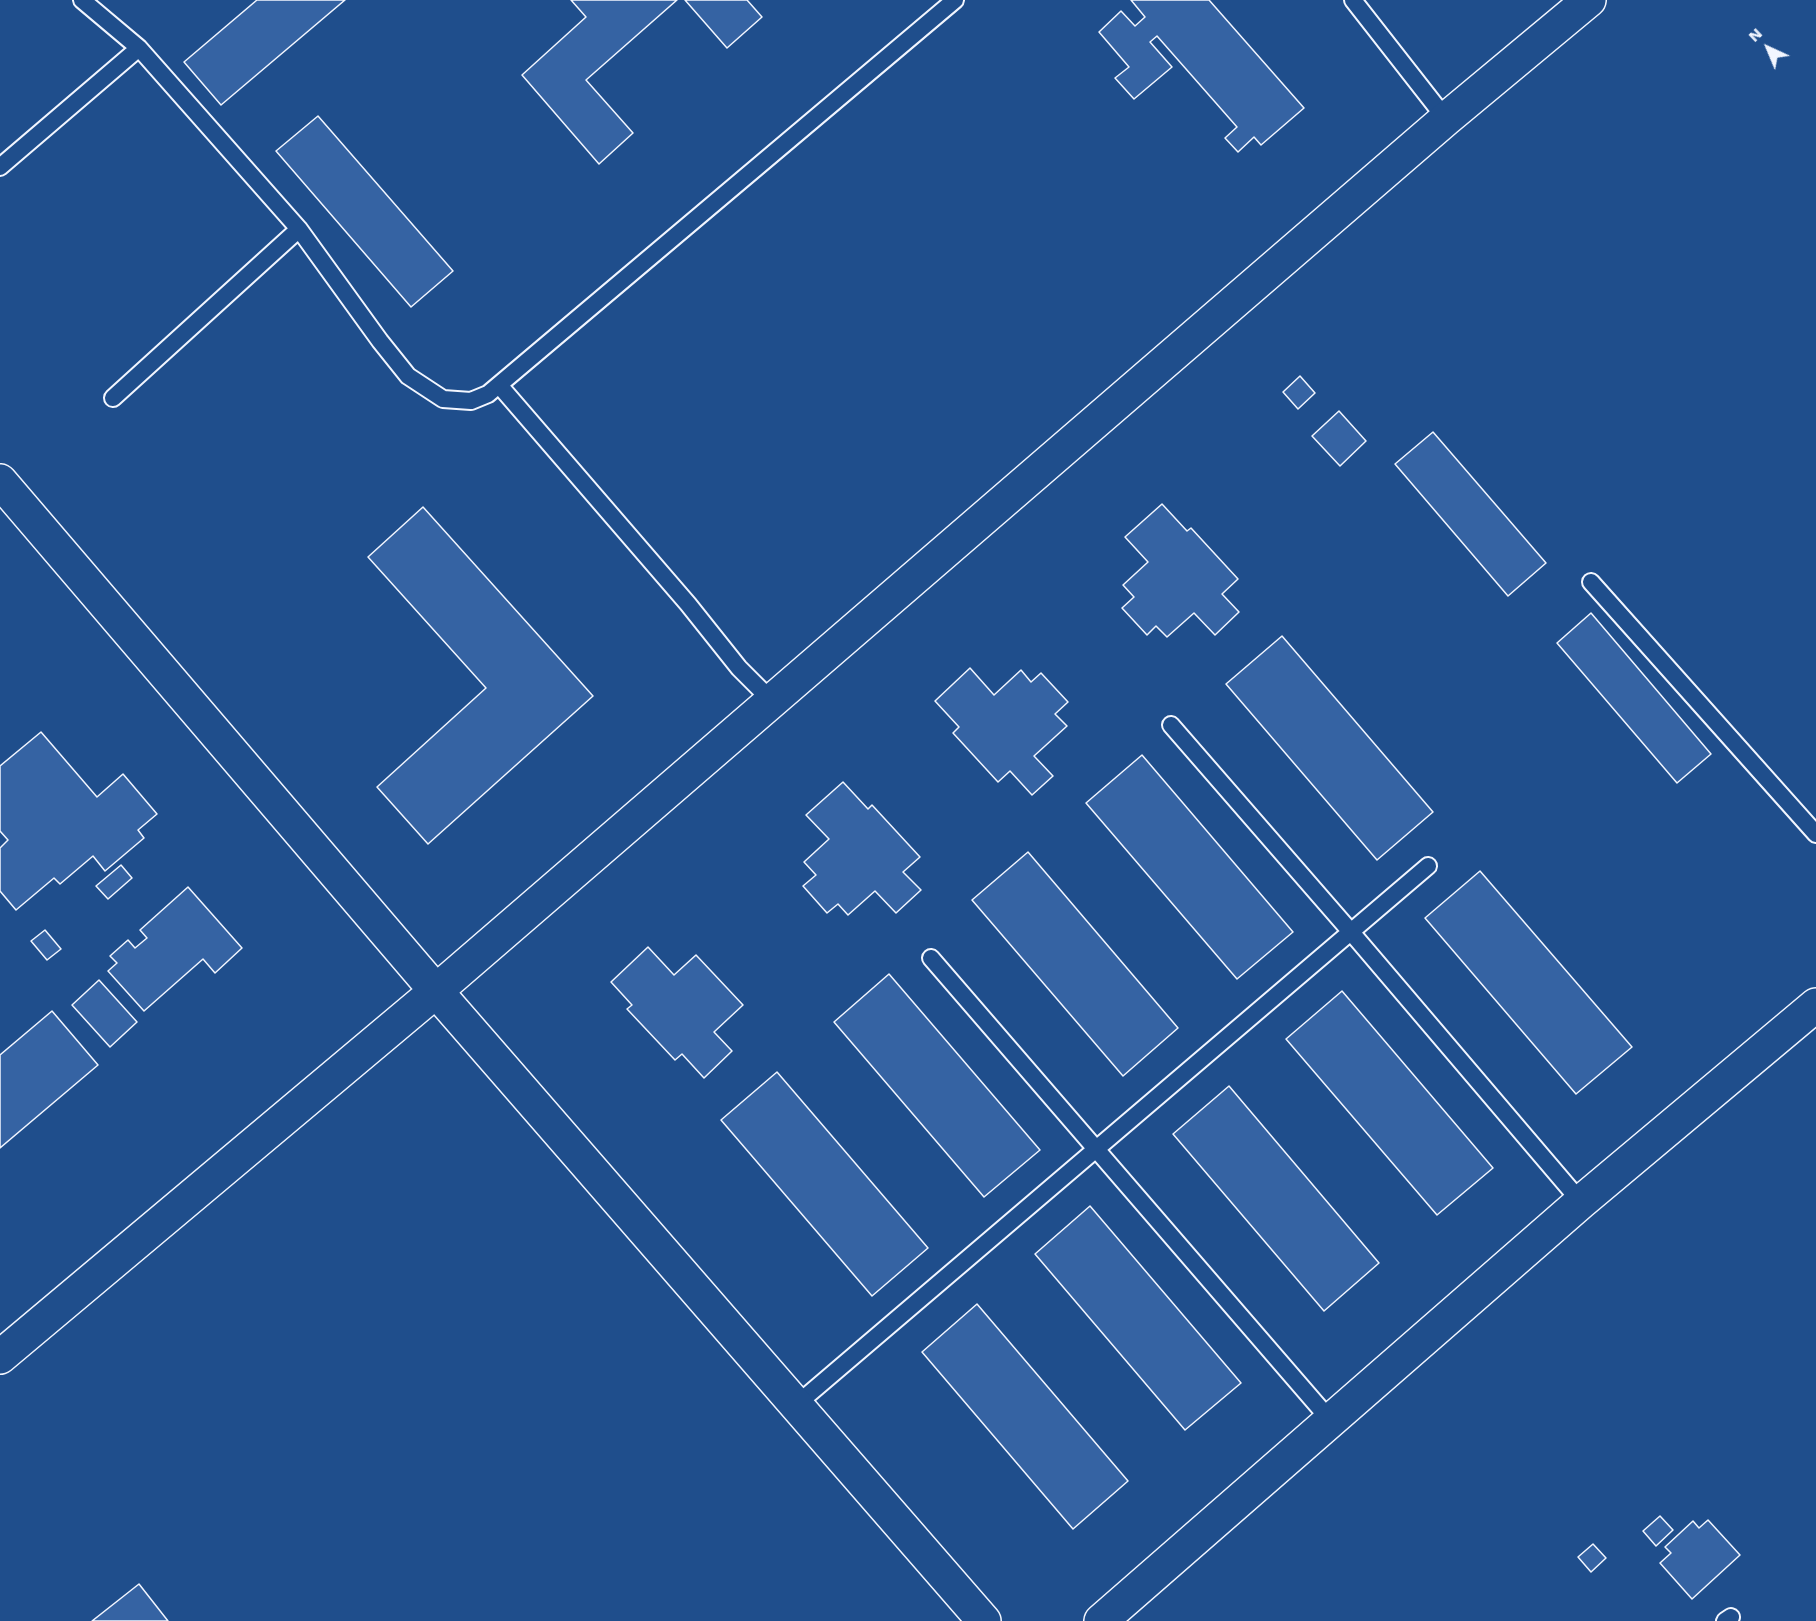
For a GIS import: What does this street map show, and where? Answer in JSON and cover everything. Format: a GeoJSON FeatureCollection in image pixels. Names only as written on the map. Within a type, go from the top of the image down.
{"type":"FeatureCollection","features":[{"type":"Feature","properties":{"kind":"street"},"geometry":{"type":"LineString","coordinates":[[0,1357],[436,991],[1446,119],[1589,0]]}},
{"type":"Feature","properties":{"kind":"street"},"geometry":{"type":"LineString","coordinates":[[0,481],[436,991],[984,1621]]}},
{"type":"Feature","properties":{"kind":"street"},"geometry":{"type":"LineString","coordinates":[[1101,1621],[1581,1202],[1816,1005]]}},
{"type":"Feature","properties":{"kind":"lane"},"geometry":{"type":"LineString","coordinates":[[82,0],[139,48],[298,229],[408,376],[443,399],[471,401],[488,394],[499,385],[953,1]]}},
{"type":"Feature","properties":{"kind":"lane"},"geometry":{"type":"LineString","coordinates":[[1353,0],[1446,119]]}},
{"type":"Feature","properties":{"kind":"lane"},"geometry":{"type":"LineString","coordinates":[[0,167],[139,48]]}},
{"type":"Feature","properties":{"kind":"lane"},"geometry":{"type":"LineString","coordinates":[[113,398],[298,229]]}},
{"type":"Feature","properties":{"kind":"lane"},"geometry":{"type":"LineString","coordinates":[[499,385],[688,604],[739,668],[772,701]]}},
{"type":"Feature","properties":{"kind":"lane"},"geometry":{"type":"LineString","coordinates":[[1591,582],[1816,834]]}},
{"type":"Feature","properties":{"kind":"lane"},"geometry":{"type":"LineString","coordinates":[[1171,725],[1581,1202]]}},
{"type":"Feature","properties":{"kind":"lane"},"geometry":{"type":"LineString","coordinates":[[796,1405],[1428,866]]}},
{"type":"Feature","properties":{"kind":"lane"},"geometry":{"type":"LineString","coordinates":[[931,958],[1331,1421]]}},
{"type":"Feature","properties":{"kind":"building"},"geometry":{"type":"Polygon","coordinates":[[[257,0],[345,0],[221,105],[184,62],[257,0]]]}},
{"type":"Feature","properties":{"kind":"building"},"geometry":{"type":"Polygon","coordinates":[[[571,0],[677,0],[586,80],[633,133],[599,164],[522,75],[586,17],[571,0]]]}},
{"type":"Feature","properties":{"kind":"building"},"geometry":{"type":"Polygon","coordinates":[[[685,0],[747,0],[762,17],[727,48],[685,0]]]}},
{"type":"Feature","properties":{"kind":"building"},"geometry":{"type":"Polygon","coordinates":[[[1131,0],[1209,0],[1304,108],[1261,145],[1254,137],[1238,152],[1225,138],[1237,127],[1157,36],[1150,42],[1172,67],[1134,99],[1115,78],[1129,67],[1099,32],[1121,11],[1135,26],[1145,17],[1131,0]]]}},
{"type":"Feature","properties":{"kind":"building"},"geometry":{"type":"Polygon","coordinates":[[[318,116],[453,271],[411,307],[276,151],[318,116]]]}},
{"type":"Feature","properties":{"kind":"building"},"geometry":{"type":"Polygon","coordinates":[[[1300,376],[1315,393],[1298,409],[1283,392],[1300,376]]]}},
{"type":"Feature","properties":{"kind":"building"},"geometry":{"type":"Polygon","coordinates":[[[1339,411],[1366,441],[1340,466],[1312,436],[1339,411]]]}},
{"type":"Feature","properties":{"kind":"building"},"geometry":{"type":"Polygon","coordinates":[[[1433,432],[1546,563],[1508,596],[1395,464],[1433,432]]]}},
{"type":"Feature","properties":{"kind":"building"},"geometry":{"type":"Polygon","coordinates":[[[1162,504],[1187,531],[1191,528],[1238,579],[1222,594],[1239,612],[1215,635],[1194,613],[1167,637],[1156,626],[1147,635],[1122,608],[1134,597],[1123,585],[1148,562],[1125,537],[1162,504]]]}},
{"type":"Feature","properties":{"kind":"building"},"geometry":{"type":"Polygon","coordinates":[[[423,507],[593,696],[428,844],[377,787],[486,688],[368,557],[423,507]]]}},
{"type":"Feature","properties":{"kind":"building"},"geometry":{"type":"Polygon","coordinates":[[[1591,613],[1711,754],[1677,783],[1557,643],[1591,613]]]}},
{"type":"Feature","properties":{"kind":"building"},"geometry":{"type":"Polygon","coordinates":[[[1282,636],[1433,812],[1377,860],[1226,684],[1282,636]]]}},
{"type":"Feature","properties":{"kind":"building"},"geometry":{"type":"Polygon","coordinates":[[[970,668],[994,695],[1021,670],[1031,682],[1041,673],[1068,702],[1055,714],[1067,726],[1034,756],[1053,776],[1032,795],[1010,771],[998,782],[953,733],[959,727],[935,701],[970,668]]]}},
{"type":"Feature","properties":{"kind":"building"},"geometry":{"type":"Polygon","coordinates":[[[41,732],[97,797],[123,774],[157,814],[138,830],[144,838],[105,871],[93,856],[60,884],[54,878],[16,910],[0,891],[0,848],[8,840],[0,831],[0,766],[41,732]]]}},
{"type":"Feature","properties":{"kind":"building"},"geometry":{"type":"Polygon","coordinates":[[[1142,755],[1293,932],[1237,979],[1086,803],[1142,755]]]}},
{"type":"Feature","properties":{"kind":"building"},"geometry":{"type":"Polygon","coordinates":[[[843,782],[868,809],[872,805],[920,857],[903,872],[921,890],[896,913],[875,891],[848,915],[838,904],[827,913],[803,886],[816,875],[804,862],[829,839],[806,815],[843,782]]]}},
{"type":"Feature","properties":{"kind":"building"},"geometry":{"type":"Polygon","coordinates":[[[1028,852],[1178,1028],[1123,1076],[972,900],[1028,852]]]}},
{"type":"Feature","properties":{"kind":"building"},"geometry":{"type":"Polygon","coordinates":[[[121,865],[132,878],[108,899],[96,886],[121,865]]]}},
{"type":"Feature","properties":{"kind":"building"},"geometry":{"type":"Polygon","coordinates":[[[1480,871],[1632,1047],[1576,1094],[1425,918],[1480,871]]]}},
{"type":"Feature","properties":{"kind":"building"},"geometry":{"type":"Polygon","coordinates":[[[188,887],[242,948],[215,973],[203,959],[144,1011],[108,971],[117,963],[110,956],[128,940],[135,948],[147,938],[140,930],[188,887]]]}},
{"type":"Feature","properties":{"kind":"building"},"geometry":{"type":"Polygon","coordinates":[[[45,930],[61,949],[47,960],[31,941],[45,930]]]}},
{"type":"Feature","properties":{"kind":"building"},"geometry":{"type":"Polygon","coordinates":[[[648,947],[674,975],[696,955],[743,1005],[714,1032],[732,1051],[704,1078],[682,1054],[675,1060],[627,1009],[632,1005],[611,982],[648,947]]]}},
{"type":"Feature","properties":{"kind":"building"},"geometry":{"type":"Polygon","coordinates":[[[889,974],[1040,1150],[984,1197],[834,1022],[889,974]]]}},
{"type":"Feature","properties":{"kind":"building"},"geometry":{"type":"Polygon","coordinates":[[[99,980],[137,1022],[110,1047],[72,1005],[99,980]]]}},
{"type":"Feature","properties":{"kind":"building"},"geometry":{"type":"Polygon","coordinates":[[[1342,991],[1493,1168],[1437,1215],[1286,1039],[1342,991]]]}},
{"type":"Feature","properties":{"kind":"building"},"geometry":{"type":"Polygon","coordinates":[[[52,1011],[98,1065],[0,1148],[0,1055],[52,1011]]]}},
{"type":"Feature","properties":{"kind":"building"},"geometry":{"type":"Polygon","coordinates":[[[777,1072],[928,1248],[872,1296],[721,1120],[777,1072]]]}},
{"type":"Feature","properties":{"kind":"building"},"geometry":{"type":"Polygon","coordinates":[[[1229,1086],[1379,1263],[1324,1311],[1173,1134],[1229,1086]]]}},
{"type":"Feature","properties":{"kind":"building"},"geometry":{"type":"Polygon","coordinates":[[[1090,1206],[1241,1383],[1185,1430],[1035,1254],[1090,1206]]]}},
{"type":"Feature","properties":{"kind":"building"},"geometry":{"type":"Polygon","coordinates":[[[977,1304],[1128,1481],[1073,1529],[922,1352],[977,1304]]]}},
{"type":"Feature","properties":{"kind":"building"},"geometry":{"type":"Polygon","coordinates":[[[1660,1516],[1673,1530],[1656,1546],[1643,1531],[1660,1516]]]}},
{"type":"Feature","properties":{"kind":"building"},"geometry":{"type":"Polygon","coordinates":[[[1708,1520],[1740,1555],[1692,1599],[1660,1563],[1671,1553],[1665,1547],[1693,1521],[1699,1528],[1708,1520]]]}},
{"type":"Feature","properties":{"kind":"building"},"geometry":{"type":"Polygon","coordinates":[[[1593,1544],[1606,1558],[1591,1572],[1578,1557],[1593,1544]]]}},
{"type":"Feature","properties":{"kind":"building"},"geometry":{"type":"Polygon","coordinates":[[[139,1584],[168,1621],[92,1621],[139,1584]]]}}]}
